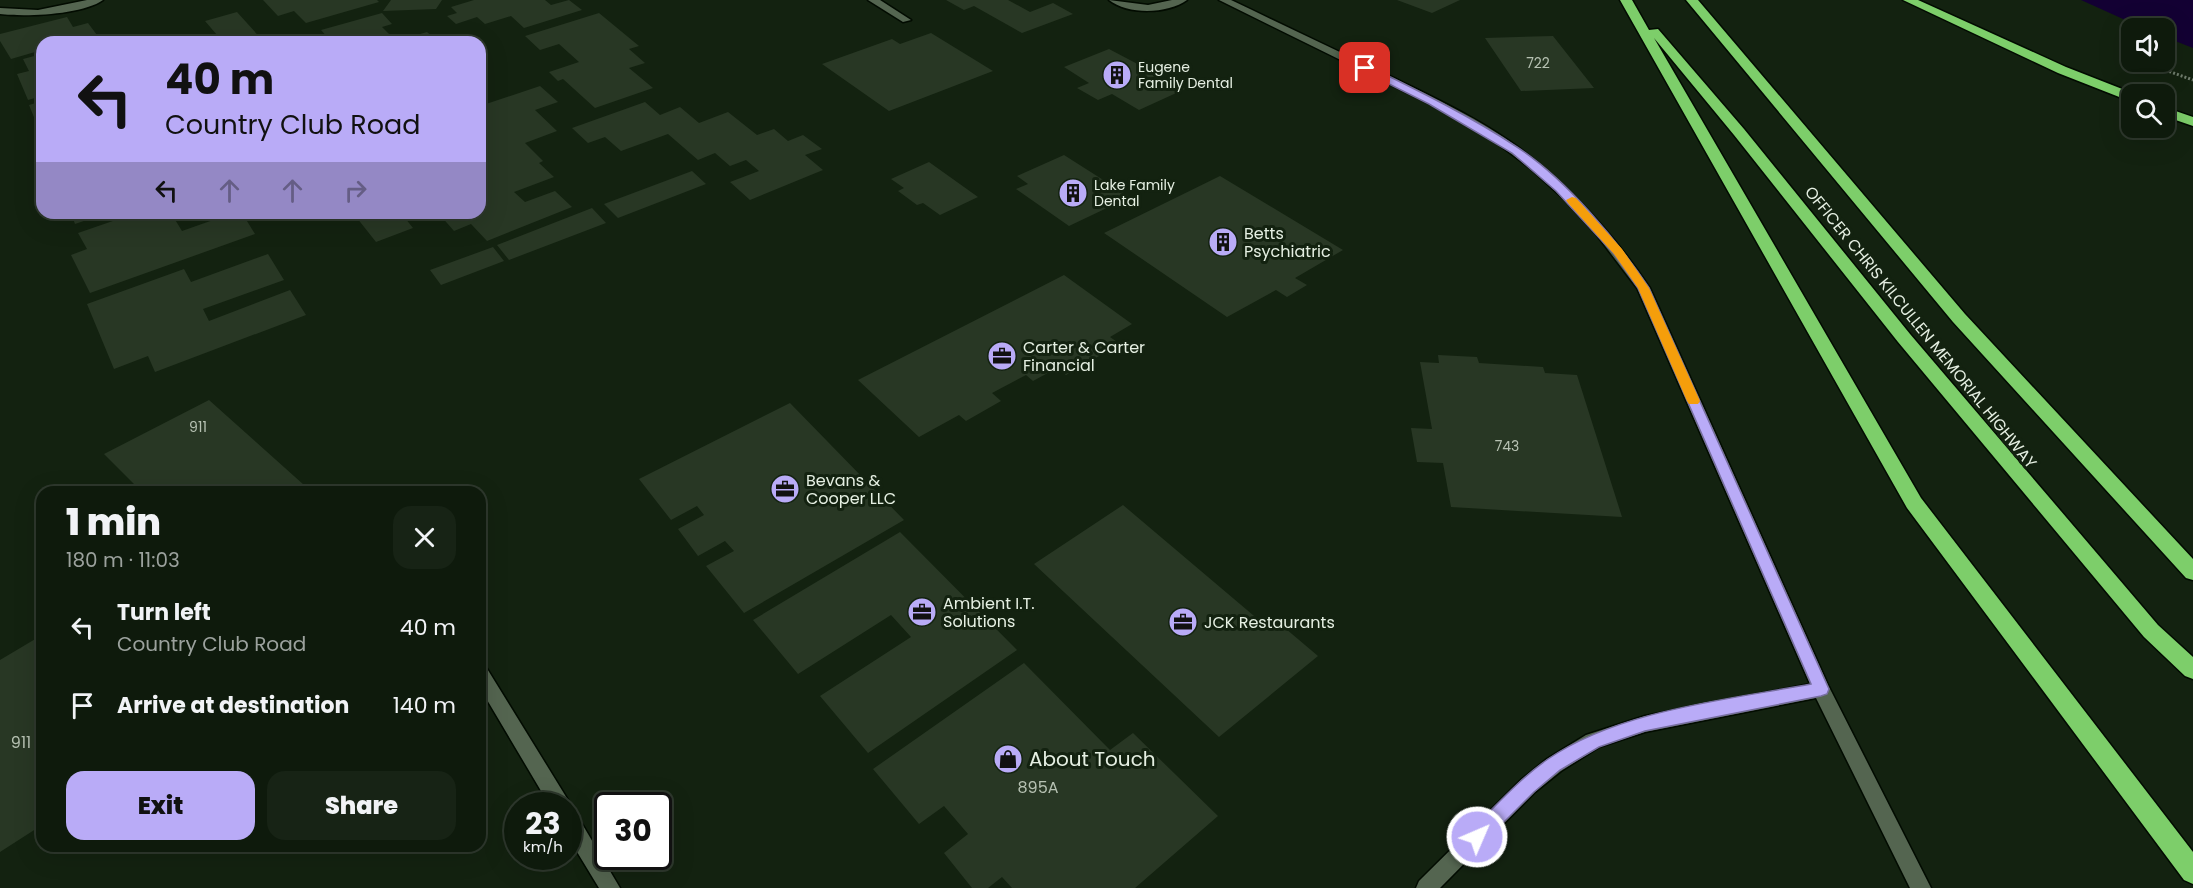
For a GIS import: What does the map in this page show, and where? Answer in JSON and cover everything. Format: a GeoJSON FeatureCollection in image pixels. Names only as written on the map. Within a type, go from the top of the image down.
{"type":"FeatureCollection","features":[{"type":"Feature","properties":{"kind":"highway","name":"OFFICER CHRIS KILCULLEN MEMORIAL HIGHWAY"},"geometry":{"type":"LineString","coordinates":[[1627,0],[1739,132],[1911,348],[2151,631],[2193,670]]}},
{"type":"Feature","properties":{"kind":"highway"},"geometry":{"type":"LineString","coordinates":[[1627,0],[1914,502],[2193,872]]}},
{"type":"Feature","properties":{"kind":"highway","name":"OFFICER CHRIS KILCULLEN MEMORIAL HIGHWAY"},"geometry":{"type":"LineString","coordinates":[[1692,0],[1959,318],[2193,572]]}},
{"type":"Feature","properties":{"kind":"highway"},"geometry":{"type":"LineString","coordinates":[[1909,0],[2062,70],[2121,94]]}},
{"type":"Feature","properties":{"kind":"highway"},"geometry":{"type":"LineString","coordinates":[[2175,116],[2193,123]]}},
{"type":"Feature","properties":{"kind":"street"},"geometry":{"type":"LineString","coordinates":[[0,11],[30,14],[53,12],[98,0]]}},
{"type":"Feature","properties":{"kind":"street"},"geometry":{"type":"LineString","coordinates":[[873,0],[906,20]]}},
{"type":"Feature","properties":{"kind":"street"},"geometry":{"type":"LineString","coordinates":[[1114,0],[1141,9],[1152,9],[1182,0]]}},
{"type":"Feature","properties":{"kind":"street"},"geometry":{"type":"LineString","coordinates":[[1224,0],[1433,102],[1498,139],[1516,151],[1560,189],[1618,252],[1643,288],[1821,689],[1921,888]]}},
{"type":"Feature","properties":{"kind":"street"},"geometry":{"type":"LineString","coordinates":[[486,682],[553,792]]}},
{"type":"Feature","properties":{"kind":"street"},"geometry":{"type":"LineString","coordinates":[[1426,888],[1527,786],[1554,765],[1593,741],[1645,724],[1821,689]]}},
{"type":"Feature","properties":{"kind":"street"},"geometry":{"type":"LineString","coordinates":[[582,841],[610,888]]}},
{"type":"Feature","properties":{"kind":"path"},"geometry":{"type":"LineString","coordinates":[[2170,72],[2193,80]]}},
{"type":"Feature","properties":{"kind":"shaded area"},"geometry":{"type":"Polygon","coordinates":[[[2081,0],[2193,0],[2193,48],[2175,41],[2175,18],[2121,18],[2081,0]]]}},
{"type":"Feature","properties":{"kind":"building"},"geometry":{"type":"Polygon","coordinates":[[[263,0],[377,0],[379,2],[306,23],[294,11],[278,16],[263,0]]]}},
{"type":"Feature","properties":{"kind":"building"},"geometry":{"type":"Polygon","coordinates":[[[391,0],[442,0],[436,9],[383,11],[391,0]]]}},
{"type":"Feature","properties":{"kind":"building"},"geometry":{"type":"Polygon","coordinates":[[[474,0],[545,0],[551,5],[569,0],[582,10],[524,28],[511,16],[485,24],[477,17],[456,24],[447,16],[457,13],[451,7],[474,0]]]}},
{"type":"Feature","properties":{"kind":"building"},"geometry":{"type":"Polygon","coordinates":[[[946,0],[1008,0],[1030,12],[1053,3],[1073,14],[1022,33],[974,6],[964,10],[946,0]]]}},
{"type":"Feature","properties":{"kind":"building"},"geometry":{"type":"Polygon","coordinates":[[[1397,0],[1460,0],[1432,13],[1397,0]]]}},
{"type":"Feature","properties":{"kind":"building"},"geometry":{"type":"Polygon","coordinates":[[[237,12],[259,36],[218,36],[205,21],[237,12]]]}},
{"type":"Feature","properties":{"kind":"building"},"geometry":{"type":"Polygon","coordinates":[[[382,13],[392,24],[382,27],[390,35],[387,36],[326,36],[321,30],[382,13]]]}},
{"type":"Feature","properties":{"kind":"building"},"geometry":{"type":"Polygon","coordinates":[[[599,13],[639,46],[629,49],[645,63],[629,68],[653,88],[595,108],[563,79],[558,81],[549,72],[579,62],[559,44],[540,50],[525,36],[599,13]]]}},
{"type":"Feature","properties":{"kind":"building"},"geometry":{"type":"Polygon","coordinates":[[[67,17],[73,27],[88,23],[97,35],[36,36],[36,52],[11,59],[0,41],[0,34],[67,17]]]}},
{"type":"Feature","properties":{"kind":"building"},"geometry":{"type":"Polygon","coordinates":[[[427,32],[431,36],[414,36],[427,32]]]}},
{"type":"Feature","properties":{"kind":"building"},"geometry":{"type":"Polygon","coordinates":[[[931,33],[993,71],[889,111],[822,64],[892,39],[900,44],[931,33]]]}},
{"type":"Feature","properties":{"kind":"building"},"geometry":{"type":"Polygon","coordinates":[[[1553,36],[1594,88],[1521,91],[1485,38],[1553,36]]]}},
{"type":"Feature","properties":{"kind":"building","name":"Eugene Family Dental"},"geometry":{"type":"Polygon","coordinates":[[[1109,49],[1185,89],[1139,110],[1112,94],[1098,100],[1077,88],[1089,83],[1064,67],[1109,49]]]}},
{"type":"Feature","properties":{"kind":"building"},"geometry":{"type":"Polygon","coordinates":[[[36,56],[36,98],[28,100],[17,74],[29,71],[23,59],[36,56]]]}},
{"type":"Feature","properties":{"kind":"building"},"geometry":{"type":"Polygon","coordinates":[[[540,86],[558,102],[535,110],[557,131],[525,143],[543,161],[539,163],[554,177],[514,192],[525,202],[555,191],[572,207],[487,241],[471,224],[454,231],[444,219],[486,219],[486,104],[540,86]]]}},
{"type":"Feature","properties":{"kind":"building"},"geometry":{"type":"Polygon","coordinates":[[[645,102],[660,115],[680,107],[699,123],[728,112],[757,135],[774,129],[788,141],[803,135],[822,149],[805,155],[823,170],[750,200],[730,182],[759,171],[746,160],[730,166],[715,153],[698,160],[668,134],[621,151],[605,137],[588,143],[572,128],[645,102]]]}},
{"type":"Feature","properties":{"kind":"building"},"geometry":{"type":"Polygon","coordinates":[[[36,103],[36,122],[29,105],[36,103]]]}},
{"type":"Feature","properties":{"kind":"building","name":"Lake Family Dental"},"geometry":{"type":"Polygon","coordinates":[[[1064,155],[1130,197],[1069,226],[1016,189],[1028,184],[1017,176],[1064,155]]]}},
{"type":"Feature","properties":{"kind":"building"},"geometry":{"type":"Polygon","coordinates":[[[929,162],[978,197],[940,215],[923,203],[917,205],[898,191],[904,188],[891,179],[929,162]]]}},
{"type":"Feature","properties":{"kind":"building"},"geometry":{"type":"Polygon","coordinates":[[[692,171],[706,184],[618,218],[604,204],[692,171]]]}},
{"type":"Feature","properties":{"kind":"building","name":"Betts Psychiatric"},"geometry":{"type":"Polygon","coordinates":[[[1220,176],[1343,250],[1295,278],[1307,285],[1287,297],[1276,290],[1227,317],[1104,233],[1220,176]]]}},
{"type":"Feature","properties":{"kind":"building"},"geometry":{"type":"Polygon","coordinates":[[[592,208],[606,223],[509,260],[497,245],[592,208]]]}},
{"type":"Feature","properties":{"kind":"building"},"geometry":{"type":"Polygon","coordinates":[[[73,219],[90,219],[75,224],[73,219]]]}},
{"type":"Feature","properties":{"kind":"building"},"geometry":{"type":"Polygon","coordinates":[[[119,219],[175,219],[182,231],[216,219],[246,219],[255,234],[90,293],[71,255],[87,249],[78,233],[119,219]]]}},
{"type":"Feature","properties":{"kind":"building"},"geometry":{"type":"Polygon","coordinates":[[[358,219],[406,219],[413,228],[376,242],[358,219]]]}},
{"type":"Feature","properties":{"kind":"building"},"geometry":{"type":"Polygon","coordinates":[[[493,247],[504,261],[441,285],[430,270],[493,247]]]}},
{"type":"Feature","properties":{"kind":"building"},"geometry":{"type":"Polygon","coordinates":[[[268,254],[284,280],[203,309],[209,321],[290,290],[306,315],[155,372],[148,356],[114,369],[87,304],[184,269],[191,282],[268,254]]]}},
{"type":"Feature","properties":{"kind":"building","name":"Carter & Carter Financial"},"geometry":{"type":"Polygon","coordinates":[[[1064,275],[1132,324],[1110,337],[1120,344],[1066,375],[1057,368],[1033,381],[1026,375],[992,393],[1001,401],[966,421],[959,415],[919,437],[858,380],[1064,275]]]}},
{"type":"Feature","properties":{"kind":"building"},"geometry":{"type":"Polygon","coordinates":[[[1438,355],[1477,357],[1479,363],[1543,367],[1545,373],[1577,375],[1622,517],[1451,507],[1443,463],[1417,462],[1411,428],[1432,429],[1420,362],[1439,363],[1438,355]]]}},
{"type":"Feature","properties":{"kind":"building"},"geometry":{"type":"Polygon","coordinates":[[[209,400],[304,485],[136,486],[104,454],[209,400]]]}},
{"type":"Feature","properties":{"kind":"building"},"geometry":{"type":"Polygon","coordinates":[[[790,403],[904,520],[744,613],[706,566],[734,551],[725,541],[698,556],[678,529],[704,515],[697,506],[671,520],[639,479],[790,403]]]}},
{"type":"Feature","properties":{"kind":"building","name":"JCK Restaurants"},"geometry":{"type":"Polygon","coordinates":[[[1123,505],[1260,621],[1279,623],[1318,656],[1219,737],[1034,564],[1123,505]]]}},
{"type":"Feature","properties":{"kind":"building"},"geometry":{"type":"Polygon","coordinates":[[[900,532],[1017,650],[868,753],[820,696],[911,637],[891,615],[798,674],[753,620],[900,532]]]}},
{"type":"Feature","properties":{"kind":"building"},"geometry":{"type":"Polygon","coordinates":[[[36,639],[36,829],[0,852],[0,660],[36,639]]]}},
{"type":"Feature","properties":{"kind":"building"},"geometry":{"type":"Polygon","coordinates":[[[1024,663],[1110,750],[1133,733],[1218,816],[1135,888],[1012,888],[1002,877],[988,888],[972,888],[944,853],[968,834],[944,806],[919,824],[873,769],[1024,663]]]}},
{"type":"Feature","properties":{"kind":"slow traffic"},"geometry":{"type":"LineString","coordinates":[[1572,200],[1618,252],[1643,288],[1694,401]]}},
{"type":"Feature","properties":{"kind":"place","name":"Eugene Family Dental"},"geometry":{"type":"Point","coordinates":[1117,75]}},
{"type":"Feature","properties":{"kind":"place","name":"Lake Family Dental"},"geometry":{"type":"Point","coordinates":[1073,193]}},
{"type":"Feature","properties":{"kind":"place","name":"Betts Psychiatric"},"geometry":{"type":"Point","coordinates":[1223,242]}},
{"type":"Feature","properties":{"kind":"place","name":"Carter & Carter Financial"},"geometry":{"type":"Point","coordinates":[1002,356]}},
{"type":"Feature","properties":{"kind":"place","name":"Bevans & Cooper LLC"},"geometry":{"type":"Point","coordinates":[785,489]}},
{"type":"Feature","properties":{"kind":"place","name":"Ambient I.T. Solutions"},"geometry":{"type":"Point","coordinates":[922,612]}},
{"type":"Feature","properties":{"kind":"place","name":"JCK Restaurants"},"geometry":{"type":"Point","coordinates":[1183,622]}},
{"type":"Feature","properties":{"kind":"place","name":"About Touch"},"geometry":{"type":"Point","coordinates":[1008,759]}},
{"type":"Feature","properties":{"kind":"route"},"geometry":{"type":"LineString","coordinates":[[1365,68],[1465,119],[1516,151],[1587,215],[1618,252],[1643,288],[1821,689],[1645,724],[1593,741],[1554,765],[1527,786],[1477,837]]}}]}
